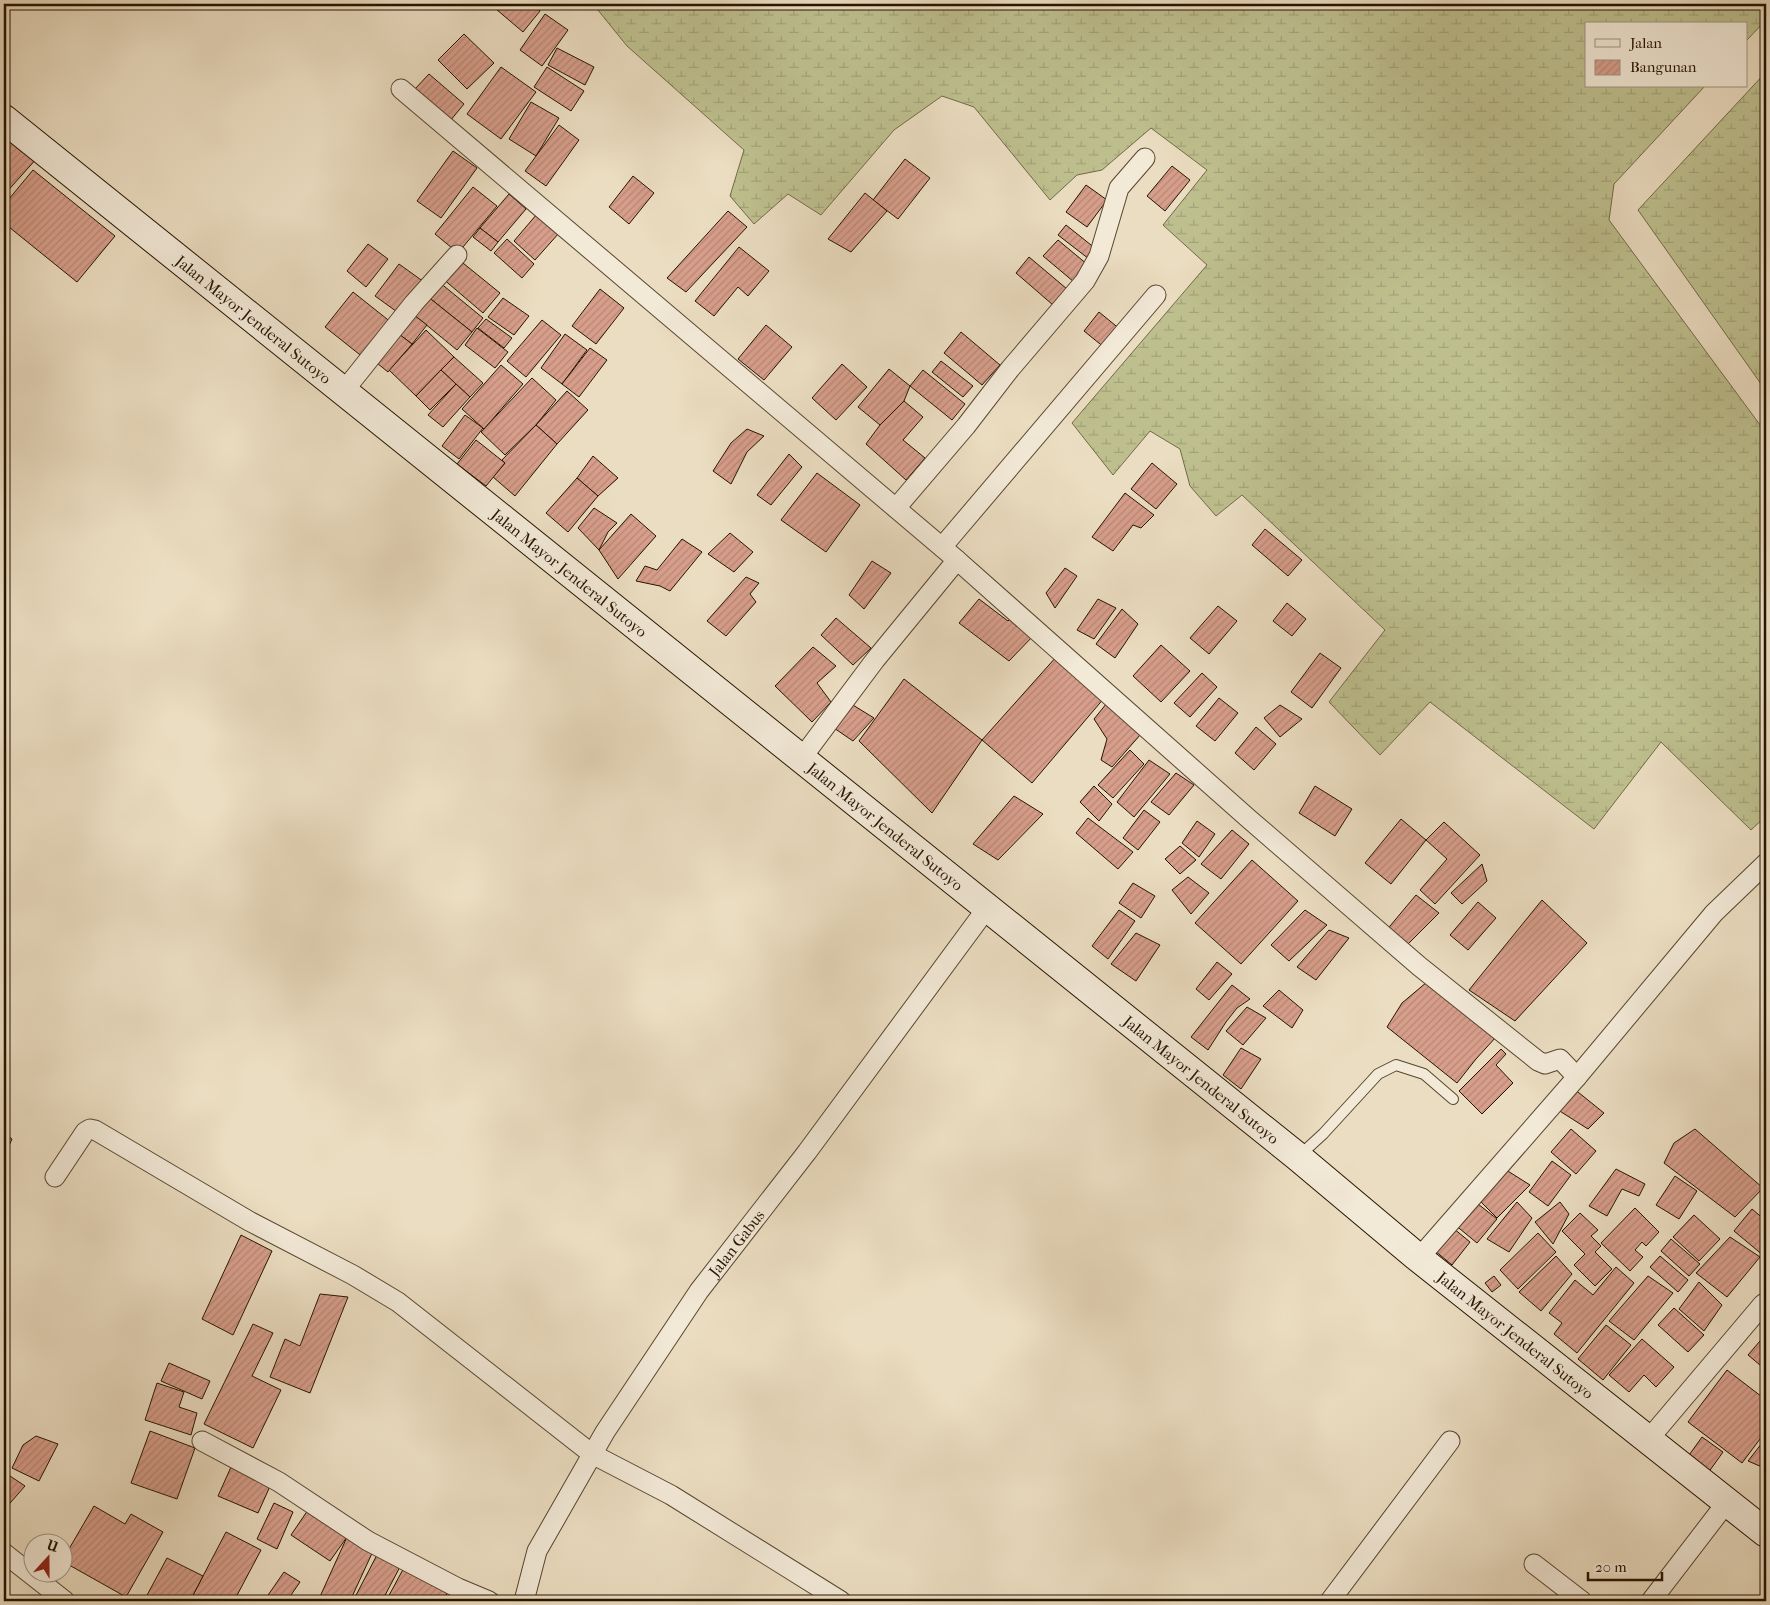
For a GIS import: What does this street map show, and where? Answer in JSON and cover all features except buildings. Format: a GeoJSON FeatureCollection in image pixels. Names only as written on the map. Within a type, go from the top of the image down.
{"type":"FeatureCollection","features":[{"type":"Feature","properties":{"kind":"main road","name":"Jalan Mayor Jenderal Sutoyo"},"geometry":{"type":"LineString","coordinates":[[4,119],[1298,1157],[1410,1251],[1766,1533]]}},
{"type":"Feature","properties":{"kind":"street"},"geometry":{"type":"LineString","coordinates":[[401,90],[942,547],[1249,820],[1419,966],[1541,1063],[1568,1067]]}},
{"type":"Feature","properties":{"kind":"street"},"geometry":{"type":"LineString","coordinates":[[896,508],[1085,281],[1099,256],[1119,188],[1146,158]]}},
{"type":"Feature","properties":{"kind":"street"},"geometry":{"type":"LineString","coordinates":[[343,392],[414,303],[457,255]]}},
{"type":"Feature","properties":{"kind":"street"},"geometry":{"type":"LineString","coordinates":[[942,547],[1156,296]]}},
{"type":"Feature","properties":{"kind":"street"},"geometry":{"type":"LineString","coordinates":[[801,759],[875,660],[957,560]]}},
{"type":"Feature","properties":{"kind":"street"},"geometry":{"type":"LineString","coordinates":[[1410,1251],[1568,1067],[1714,913],[1766,863]]}},
{"type":"Feature","properties":{"kind":"street","name":"Jalan Gabus"},"geometry":{"type":"LineString","coordinates":[[524,1601],[537,1551],[599,1444],[699,1291],[807,1152],[987,908]]}},
{"type":"Feature","properties":{"kind":"street"},"geometry":{"type":"LineString","coordinates":[[55,1177],[85,1132],[90,1129],[95,1130],[249,1221],[327,1261],[398,1302],[671,1495],[841,1601]]}},
{"type":"Feature","properties":{"kind":"street"},"geometry":{"type":"LineString","coordinates":[[1648,1440],[1763,1304]]}},
{"type":"Feature","properties":{"kind":"street"},"geometry":{"type":"LineString","coordinates":[[202,1441],[280,1482],[368,1541],[458,1588],[489,1601]]}},
{"type":"Feature","properties":{"kind":"street"},"geometry":{"type":"LineString","coordinates":[[1330,1601],[1450,1442]]}},
{"type":"Feature","properties":{"kind":"street"},"geometry":{"type":"LineString","coordinates":[[1651,1601],[1727,1502]]}},
{"type":"Feature","properties":{"kind":"street"},"geometry":{"type":"LineString","coordinates":[[4,1553],[65,1601]]}},
{"type":"Feature","properties":{"kind":"street"},"geometry":{"type":"LineString","coordinates":[[1534,1564],[1582,1601]]}},
{"type":"Feature","properties":{"kind":"lane"},"geometry":{"type":"LineString","coordinates":[[1298,1157],[1323,1134],[1378,1074],[1396,1065],[1424,1074],[1453,1099]]}},
{"type":"Feature","properties":{"kind":"green space"},"geometry":{"type":"Polygon","coordinates":[[[593,4],[1766,4],[1766,20],[1748,39],[1748,22],[1585,22],[1585,88],[1703,88],[1614,184],[1609,220],[1766,433],[1766,816],[1751,830],[1661,742],[1594,829],[1430,702],[1380,755],[1329,702],[1385,630],[1242,495],[1216,516],[1190,486],[1180,449],[1150,431],[1113,475],[1072,423],[1207,265],[1163,225],[1207,170],[1151,128],[1102,170],[1077,175],[1050,200],[974,107],[942,96],[894,130],[821,215],[788,194],[754,224],[730,196],[744,150],[627,46],[593,4]]]}},
{"type":"Feature","properties":{"kind":"green space"},"geometry":{"type":"Polygon","coordinates":[[[1766,72],[1766,391],[1638,210],[1766,72]]]}}]}
